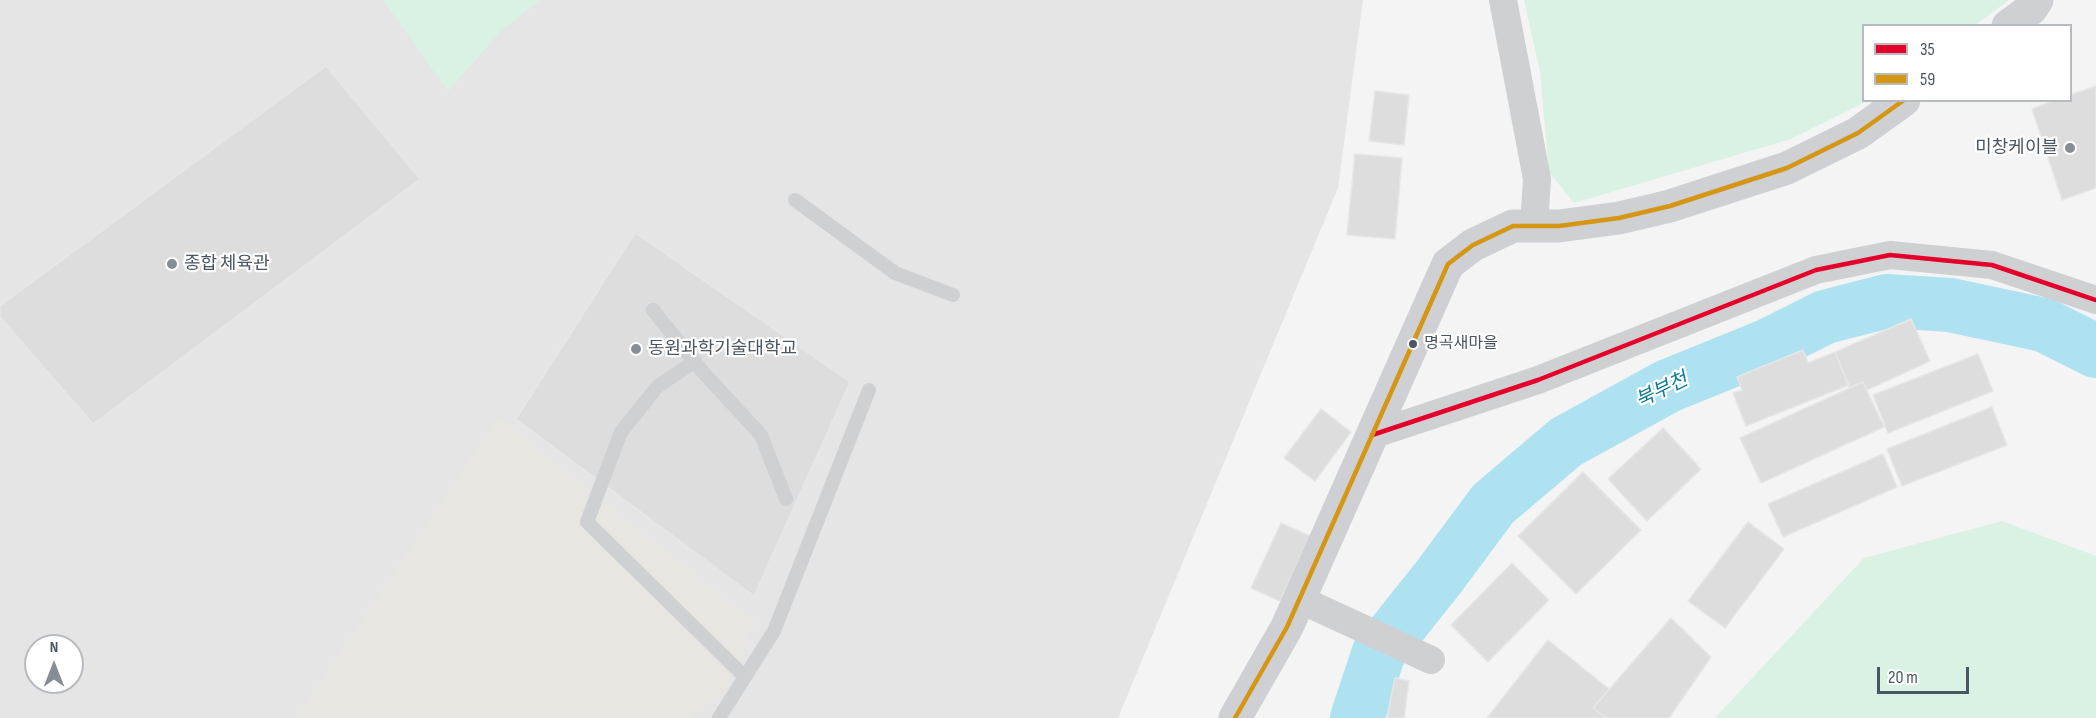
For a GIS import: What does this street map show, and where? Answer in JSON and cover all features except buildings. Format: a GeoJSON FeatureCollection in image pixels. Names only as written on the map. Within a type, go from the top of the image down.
{"type":"FeatureCollection","features":[{"type":"Feature","properties":{"kind":"main road"},"geometry":{"type":"LineString","coordinates":[[2011,24],[2031,9],[2037,0]]}},
{"type":"Feature","properties":{"kind":"main road"},"geometry":{"type":"LineString","coordinates":[[1235,718],[1287,627],[1448,264],[1473,245],[1513,226],[1559,226],[1609,219],[1670,206],[1787,168],[1858,133],[1901,102]]}},
{"type":"Feature","properties":{"kind":"street"},"geometry":{"type":"LineString","coordinates":[[1503,0],[1537,179],[1534,226]]}},
{"type":"Feature","properties":{"kind":"street"},"geometry":{"type":"LineString","coordinates":[[1372,435],[1538,380],[1816,270],[1890,255],[1992,265],[2096,300]]}},
{"type":"Feature","properties":{"kind":"street"},"geometry":{"type":"LineString","coordinates":[[1299,599],[1431,660]]}},
{"type":"Feature","properties":{"kind":"lane"},"geometry":{"type":"LineString","coordinates":[[795,200],[895,273],[953,295]]}},
{"type":"Feature","properties":{"kind":"lane"},"geometry":{"type":"LineString","coordinates":[[653,310],[694,362],[761,435],[786,499]]}},
{"type":"Feature","properties":{"kind":"lane"},"geometry":{"type":"LineString","coordinates":[[694,362],[658,386],[621,432],[587,522],[745,677]]}},
{"type":"Feature","properties":{"kind":"lane"},"geometry":{"type":"LineString","coordinates":[[719,718],[774,631],[869,390]]}},
{"type":"Feature","properties":{"kind":"shaded area","name":"동원과학기술대학교"},"geometry":{"type":"Polygon","coordinates":[[[0,0],[1363,0],[1338,188],[1118,718],[0,718],[0,0]]]}},
{"type":"Feature","properties":{"kind":"green space"},"geometry":{"type":"Polygon","coordinates":[[[383,0],[539,1],[502,30],[448,91],[383,0]]]}},
{"type":"Feature","properties":{"kind":"green space"},"geometry":{"type":"Polygon","coordinates":[[[1524,0],[2009,0],[1976,24],[1862,24],[1862,102],[1865,102],[1791,139],[1574,203],[1549,172],[1540,71],[1524,0]]]}},
{"type":"Feature","properties":{"kind":"green space"},"geometry":{"type":"Polygon","coordinates":[[[2002,521],[2096,556],[2096,718],[1715,718],[1864,558],[2002,521]]]}},
{"type":"Feature","properties":{"kind":"sand"},"geometry":{"type":"Polygon","coordinates":[[[498,418],[755,623],[728,687],[691,718],[296,718],[498,418]]]}},
{"type":"Feature","properties":{"kind":"waterway","name":"북부천"},"geometry":{"type":"LineString","coordinates":[[1357,718],[1379,652],[1493,504],[1566,442],[1668,386],[1769,345],[1825,317],[1887,301],[1950,305],[2044,325],[2096,351]]}},
{"type":"Feature","properties":{"kind":"transit line","name":"59"},"geometry":{"type":"LineString","coordinates":[[1235,718],[1287,627],[1448,264],[1473,245],[1513,226],[1559,226],[1619,218],[1670,206],[1787,168],[1858,133],[1901,102]]}},
{"type":"Feature","properties":{"kind":"transit line","name":"35"},"geometry":{"type":"LineString","coordinates":[[1372,435],[1538,380],[1816,270],[1890,255],[1992,265],[2096,300]]}},
{"type":"Feature","properties":{"kind":"place","name":"미창케이블"},"geometry":{"type":"Point","coordinates":[2070,148]}},
{"type":"Feature","properties":{"kind":"place","name":"종합 체육관"},"geometry":{"type":"Point","coordinates":[172,264]}},
{"type":"Feature","properties":{"kind":"place","name":"명곡새마을"},"geometry":{"type":"Point","coordinates":[1413,344]}},
{"type":"Feature","properties":{"kind":"place","name":"동원과학기술대학교"},"geometry":{"type":"Point","coordinates":[636,349]}}]}
